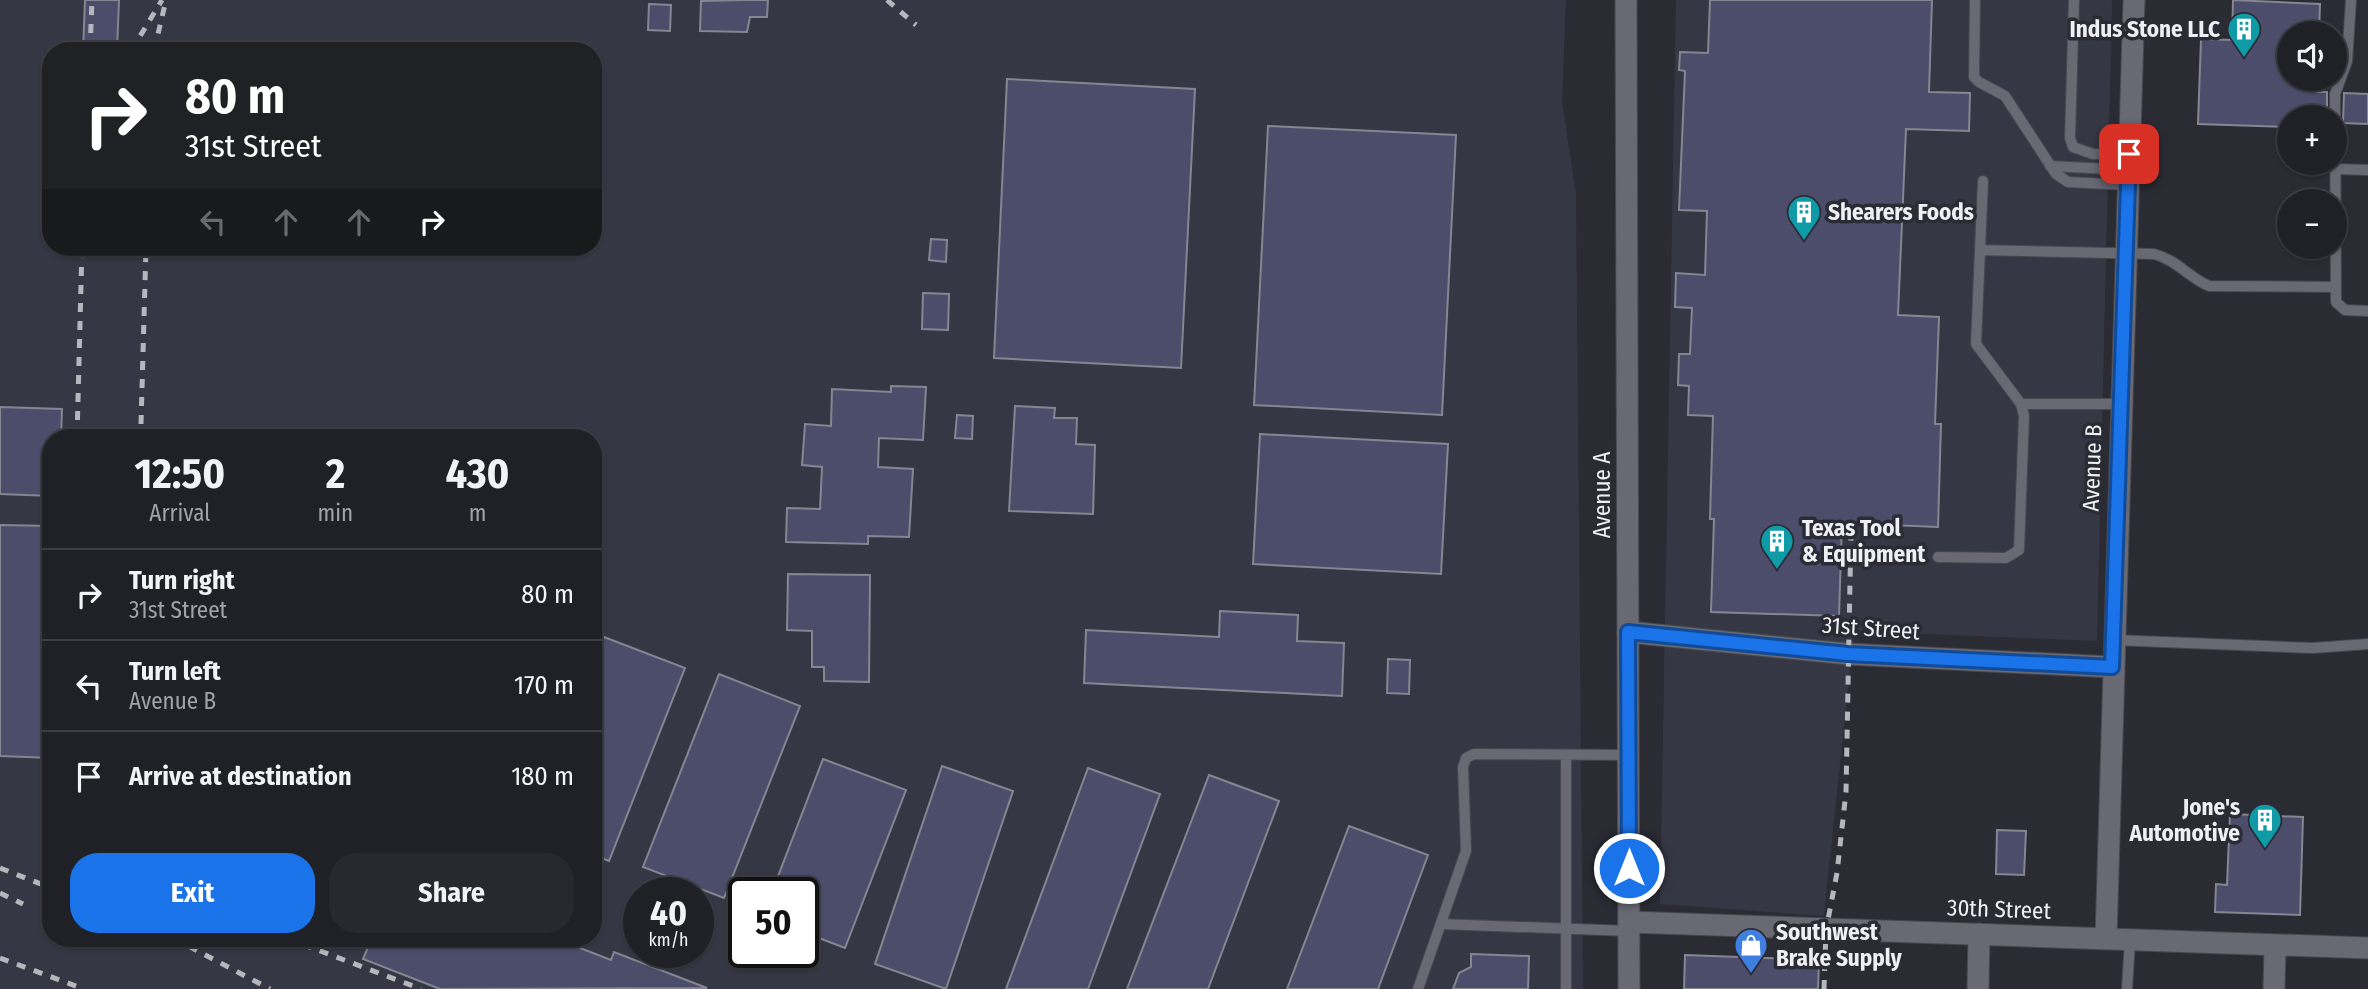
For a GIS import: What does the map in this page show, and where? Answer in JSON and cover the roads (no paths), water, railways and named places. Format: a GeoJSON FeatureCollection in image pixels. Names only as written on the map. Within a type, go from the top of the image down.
{"type":"FeatureCollection","features":[{"type":"Feature","properties":{"kind":"street","name":"Avenue A"},"geometry":{"type":"LineString","coordinates":[[1626,0],[1629,989]]}},
{"type":"Feature","properties":{"kind":"street","name":"Avenue B"},"geometry":{"type":"LineString","coordinates":[[2106,939],[2112,667],[2134,0]]}},
{"type":"Feature","properties":{"kind":"street","name":"31st Street"},"geometry":{"type":"LineString","coordinates":[[1628,632],[1848,654],[2112,667]]}},
{"type":"Feature","properties":{"kind":"street","name":"30th Street"},"geometry":{"type":"LineString","coordinates":[[1629,926],[1979,934],[2368,948]]}},
{"type":"Feature","properties":{"kind":"street"},"geometry":{"type":"LineString","coordinates":[[1978,989],[1979,934]]}},
{"type":"Feature","properties":{"kind":"street"},"geometry":{"type":"LineString","coordinates":[[2274,989],[2275,945]]}},
{"type":"Feature","properties":{"kind":"lane"},"geometry":{"type":"LineString","coordinates":[[1975,0],[1974,77],[2005,96],[2050,166],[2068,182],[2128,169]]}},
{"type":"Feature","properties":{"kind":"lane"},"geometry":{"type":"LineString","coordinates":[[2074,0],[2070,138],[2073,147],[2081,152],[2128,169]]}},
{"type":"Feature","properties":{"kind":"lane"},"geometry":{"type":"LineString","coordinates":[[2335,105],[2335,94],[2347,61],[2351,0]]}},
{"type":"Feature","properties":{"kind":"lane"},"geometry":{"type":"LineString","coordinates":[[2347,169],[2368,170]]}},
{"type":"Feature","properties":{"kind":"lane"},"geometry":{"type":"LineString","coordinates":[[2336,175],[2336,302],[2345,310],[2368,311]]}},
{"type":"Feature","properties":{"kind":"lane"},"geometry":{"type":"LineString","coordinates":[[1938,557],[2006,558],[2019,550],[2024,416],[2021,404],[1976,344],[1983,181]]}},
{"type":"Feature","properties":{"kind":"lane"},"geometry":{"type":"LineString","coordinates":[[1980,250],[2126,254],[2170,258],[2196,281],[2209,286],[2336,287]]}},
{"type":"Feature","properties":{"kind":"lane"},"geometry":{"type":"LineString","coordinates":[[2021,404],[2120,404]]}},
{"type":"Feature","properties":{"kind":"lane"},"geometry":{"type":"LineString","coordinates":[[2113,640],[2313,648],[2368,644]]}},
{"type":"Feature","properties":{"kind":"lane"},"geometry":{"type":"LineString","coordinates":[[1418,989],[1466,851],[1463,767],[1466,758],[1474,754],[1628,755]]}},
{"type":"Feature","properties":{"kind":"lane"},"geometry":{"type":"LineString","coordinates":[[1566,755],[1566,989]]}},
{"type":"Feature","properties":{"kind":"lane"},"geometry":{"type":"LineString","coordinates":[[1441,924],[1565,929],[1629,926]]}},
{"type":"Feature","properties":{"kind":"lane"},"geometry":{"type":"LineString","coordinates":[[2127,989],[2130,940]]}},
{"type":"Feature","properties":{"kind":"railway"},"geometry":{"type":"LineString","coordinates":[[90,42],[92,0]]}},
{"type":"Feature","properties":{"kind":"railway"},"geometry":{"type":"LineString","coordinates":[[136,42],[162,0]]}},
{"type":"Feature","properties":{"kind":"railway"},"geometry":{"type":"LineString","coordinates":[[156,42],[166,0]]}},
{"type":"Feature","properties":{"kind":"railway"},"geometry":{"type":"LineString","coordinates":[[887,0],[916,25]]}},
{"type":"Feature","properties":{"kind":"railway"},"geometry":{"type":"LineString","coordinates":[[77,429],[82,256]]}},
{"type":"Feature","properties":{"kind":"railway"},"geometry":{"type":"LineString","coordinates":[[141,424],[146,256]]}},
{"type":"Feature","properties":{"kind":"railway"},"geometry":{"type":"LineString","coordinates":[[1824,989],[1826,930],[1837,873],[1846,792],[1851,530]]}},
{"type":"Feature","properties":{"kind":"railway"},"geometry":{"type":"LineString","coordinates":[[0,868],[42,884]]}},
{"type":"Feature","properties":{"kind":"railway"},"geometry":{"type":"LineString","coordinates":[[0,893],[23,904]]}},
{"type":"Feature","properties":{"kind":"railway"},"geometry":{"type":"LineString","coordinates":[[190,947],[270,989]]}},
{"type":"Feature","properties":{"kind":"railway"},"geometry":{"type":"LineString","coordinates":[[310,947],[421,989]]}},
{"type":"Feature","properties":{"kind":"railway"},"geometry":{"type":"LineString","coordinates":[[0,958],[84,989]]}},
{"type":"Feature","properties":{"kind":"place","name":"Indus Stone LLC"},"geometry":{"type":"Point","coordinates":[2244,59]}},
{"type":"Feature","properties":{"kind":"place","name":"Shearers Foods"},"geometry":{"type":"Point","coordinates":[1804,242]}},
{"type":"Feature","properties":{"kind":"place","name":"Texas Tool & Equipment"},"geometry":{"type":"Point","coordinates":[1777,571]}},
{"type":"Feature","properties":{"kind":"place","name":"Jone's Automotive"},"geometry":{"type":"Point","coordinates":[2265,850]}},
{"type":"Feature","properties":{"kind":"place","name":"Southwest Brake Supply"},"geometry":{"type":"Point","coordinates":[1751,975]}}]}
